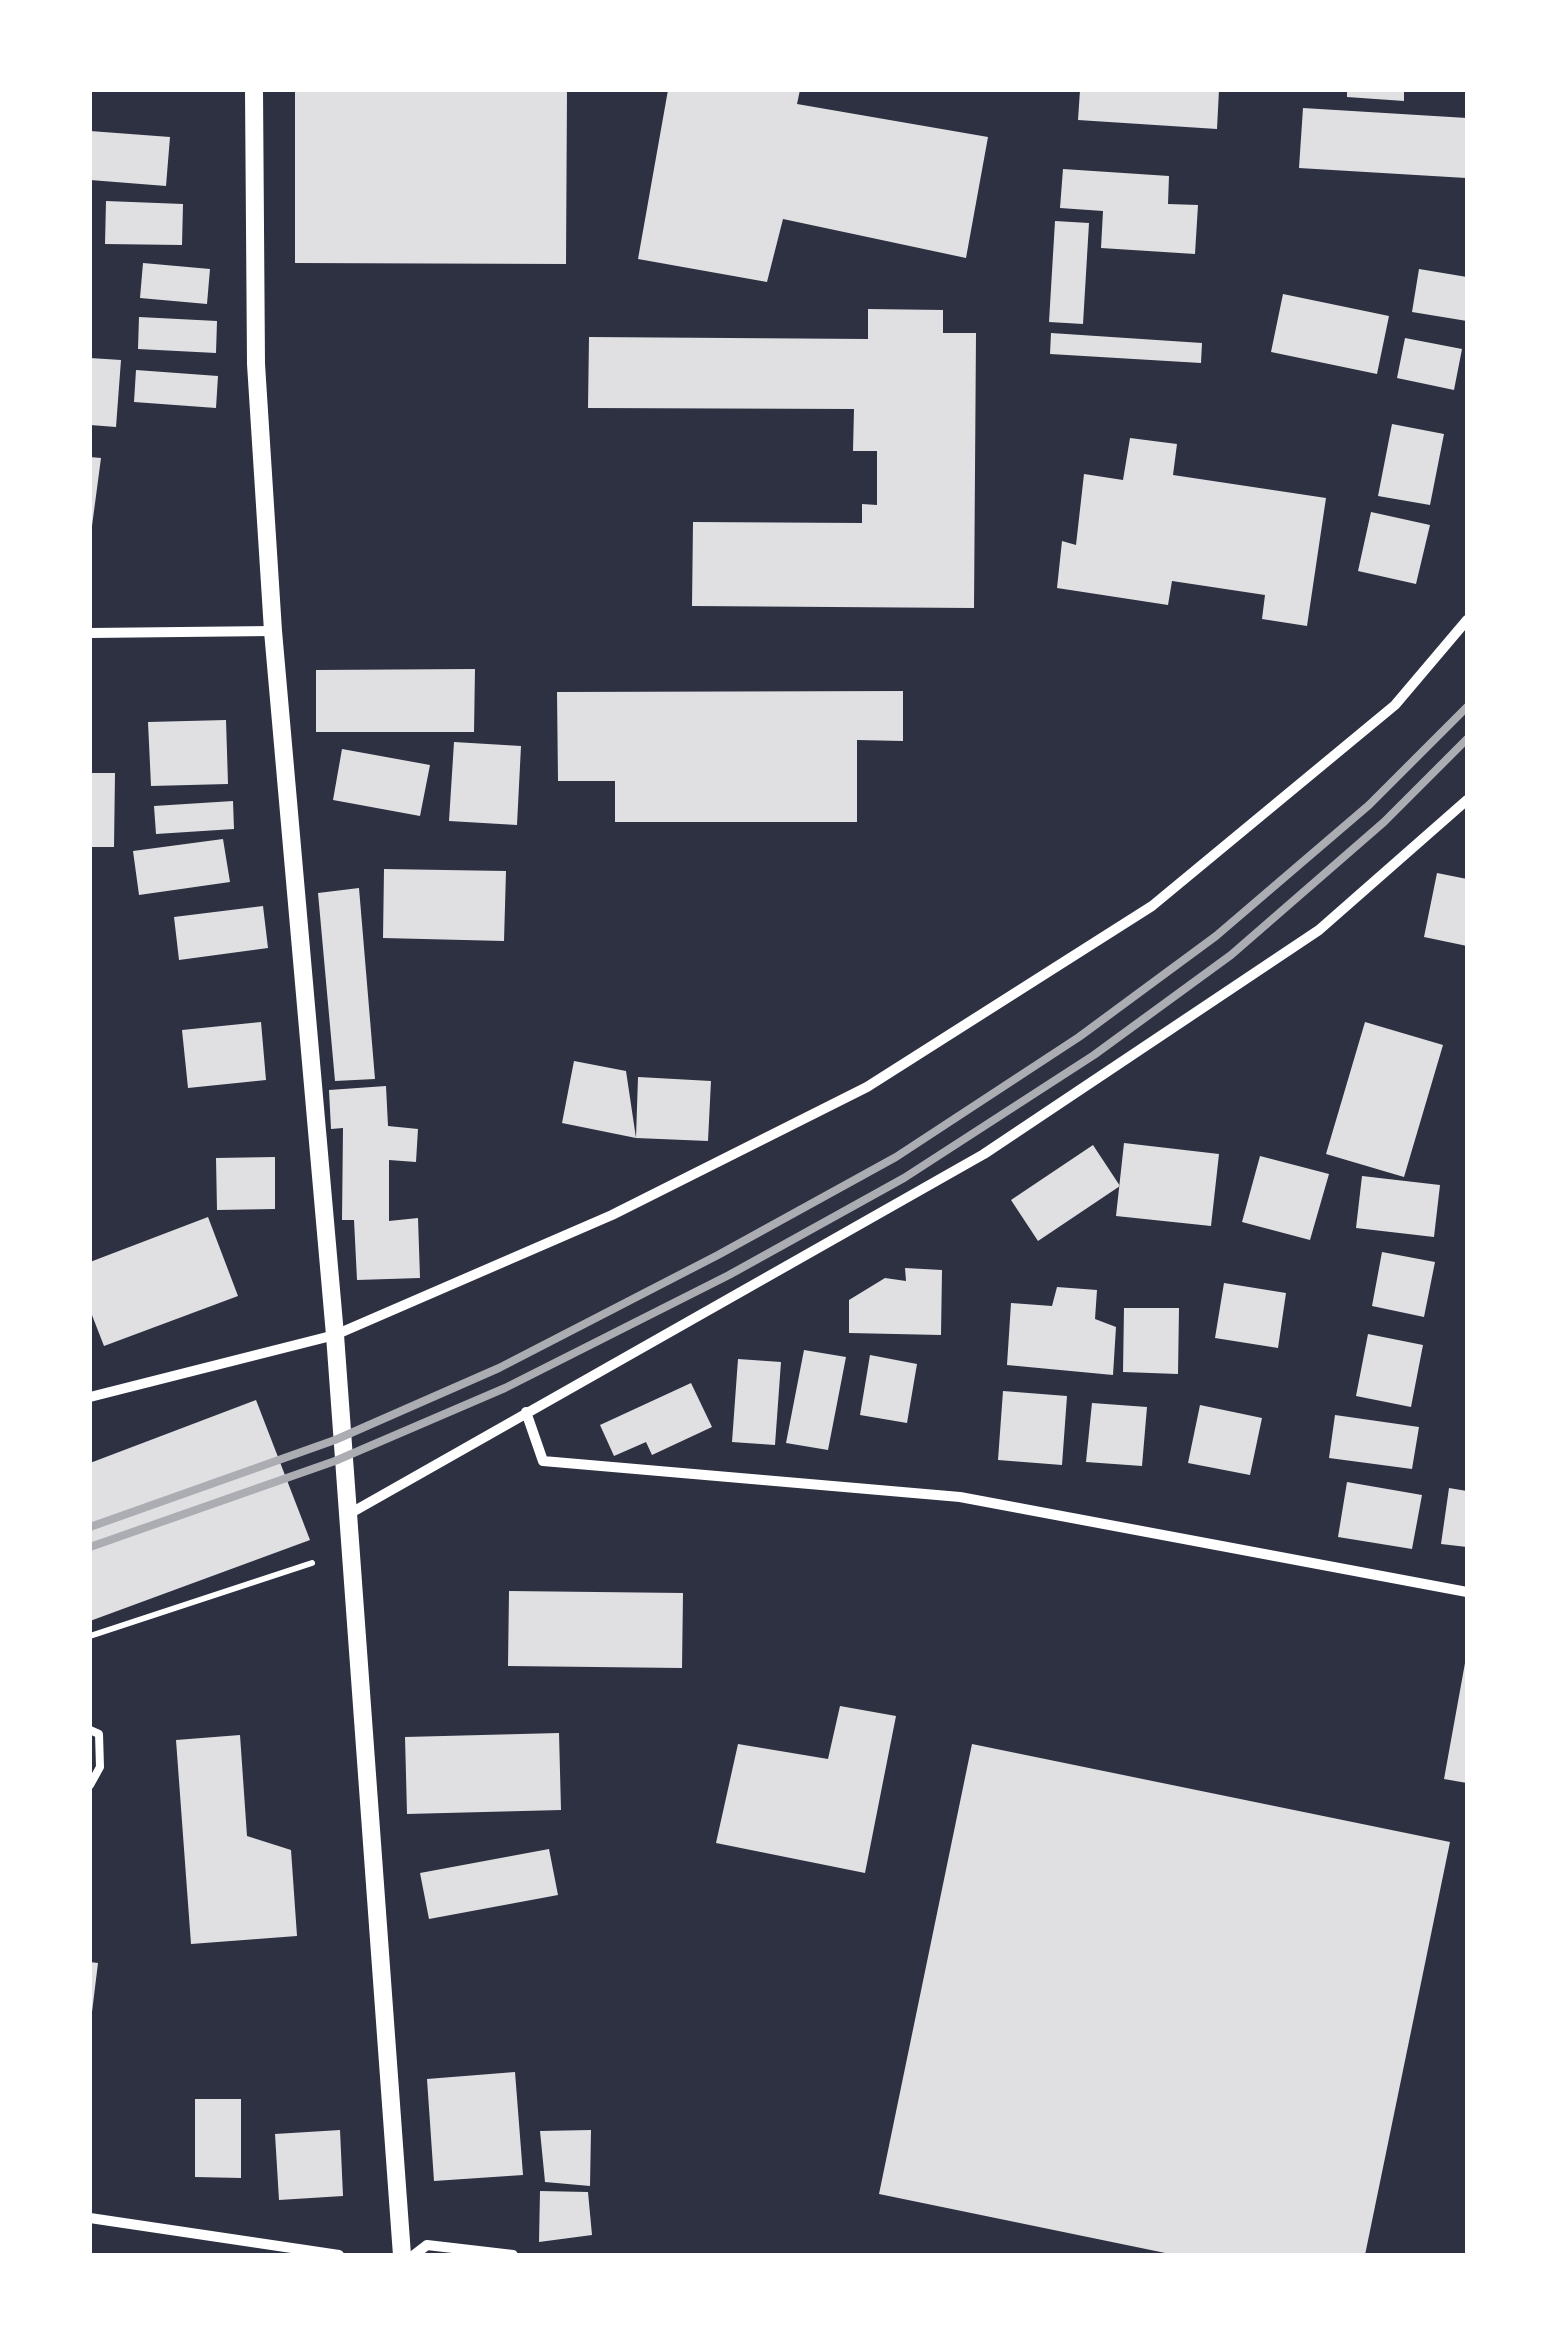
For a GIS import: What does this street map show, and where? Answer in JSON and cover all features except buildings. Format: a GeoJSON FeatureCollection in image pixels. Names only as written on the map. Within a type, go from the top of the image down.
{"type":"FeatureCollection","features":[{"type":"Feature","properties":{"kind":"street"},"geometry":{"type":"LineString","coordinates":[[254,90],[256,364],[273,631],[335,1335],[402,2255]]}},
{"type":"Feature","properties":{"kind":"street"},"geometry":{"type":"LineString","coordinates":[[90,1397],[335,1335],[612,1215],[867,1087],[1152,906],[1396,705],[1467,620]]}},
{"type":"Feature","properties":{"kind":"street"},"geometry":{"type":"LineString","coordinates":[[90,633],[273,631]]}},
{"type":"Feature","properties":{"kind":"street"},"geometry":{"type":"LineString","coordinates":[[349,1514],[984,1154],[1320,930],[1467,800]]}},
{"type":"Feature","properties":{"kind":"street"},"geometry":{"type":"LineString","coordinates":[[526,1412],[543,1461],[960,1497],[1467,1592]]}},
{"type":"Feature","properties":{"kind":"street"},"geometry":{"type":"LineString","coordinates":[[90,2218],[339,2255]]}},
{"type":"Feature","properties":{"kind":"street"},"geometry":{"type":"LineString","coordinates":[[414,2255],[426,2246],[513,2255]]}},
{"type":"Feature","properties":{"kind":"lane"},"geometry":{"type":"LineString","coordinates":[[90,1730],[99,1734],[100,1767],[90,1784]]}},
{"type":"Feature","properties":{"kind":"path"},"geometry":{"type":"LineString","coordinates":[[90,1636],[312,1564]]}},
{"type":"Feature","properties":{"kind":"railway"},"geometry":{"type":"LineString","coordinates":[[90,1527],[335,1440],[499,1368],[896,1157],[1079,1037],[1216,936],[1369,805],[1467,707]]}},
{"type":"Feature","properties":{"kind":"railway"},"geometry":{"type":"LineString","coordinates":[[90,1547],[335,1461],[505,1388],[729,1275],[904,1178],[1094,1055],[1231,955],[1384,822],[1467,739]]}}]}
